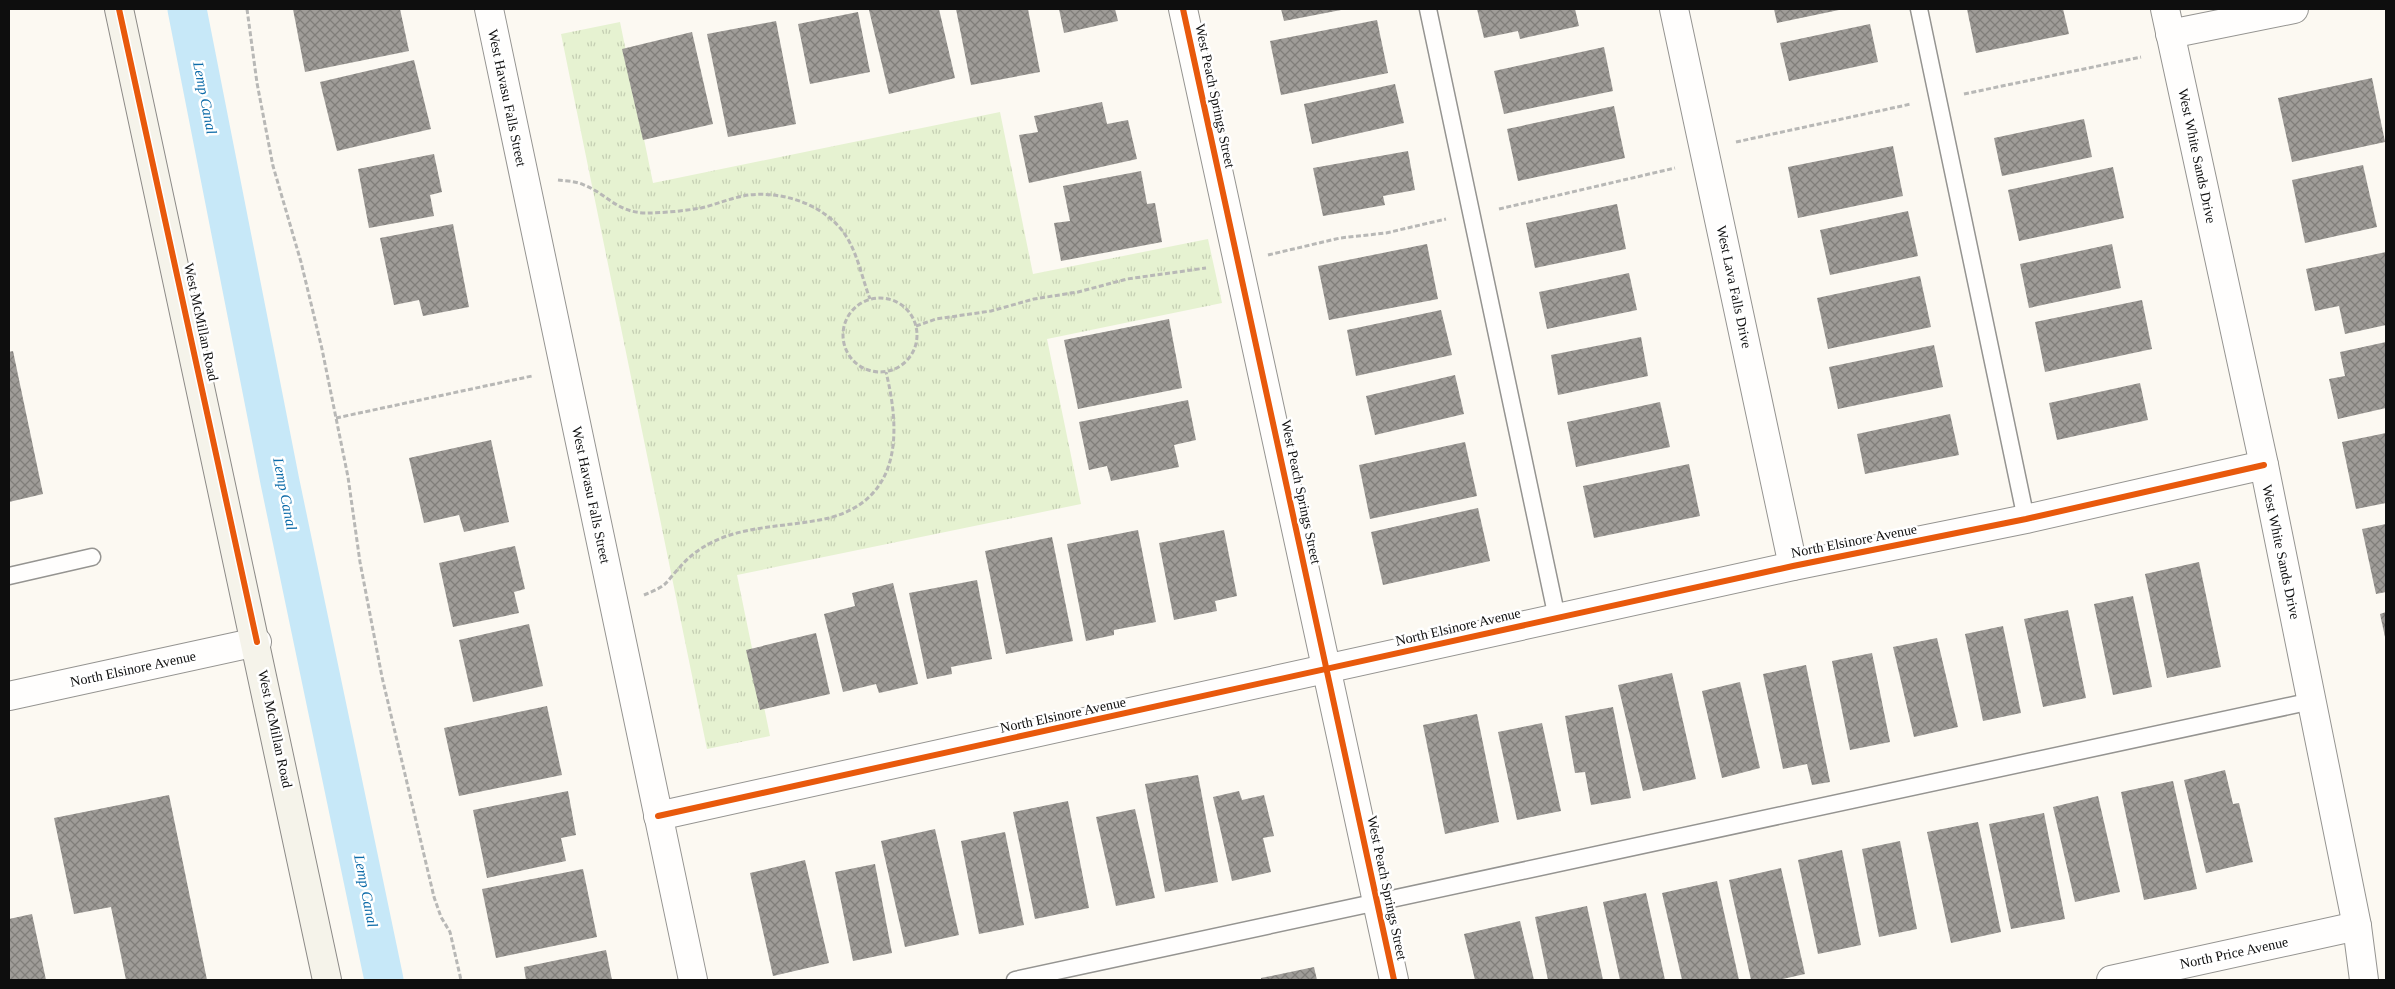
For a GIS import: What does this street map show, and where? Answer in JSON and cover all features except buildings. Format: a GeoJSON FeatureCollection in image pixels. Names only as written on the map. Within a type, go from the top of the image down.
{"type":"FeatureCollection","features":[{"type":"Feature","properties":{"kind":"main road","name":"West McMillan Road"},"geometry":{"type":"LineString","coordinates":[[119,9],[327,980]]}},
{"type":"Feature","properties":{"kind":"street","name":"West Havasu Falls Street"},"geometry":{"type":"LineString","coordinates":[[489,9],[693,980]]}},
{"type":"Feature","properties":{"kind":"street","name":"West Peach Springs Street"},"geometry":{"type":"LineString","coordinates":[[1183,9],[1394,980]]}},
{"type":"Feature","properties":{"kind":"street","name":"West Lava Falls Drive"},"geometry":{"type":"LineString","coordinates":[[1674,9],[1793,566]]}},
{"type":"Feature","properties":{"kind":"street"},"geometry":{"type":"LineString","coordinates":[[2170,31],[2294,9]]}},
{"type":"Feature","properties":{"kind":"street","name":"West White Sands Drive"},"geometry":{"type":"LineString","coordinates":[[2170,31],[2264,465],[2357,926],[2364,980]]}},
{"type":"Feature","properties":{"kind":"street","name":"North Elsinore Avenue"},"geometry":{"type":"LineString","coordinates":[[658,816],[1793,566],[2026,519],[2264,465]]}},
{"type":"Feature","properties":{"kind":"street","name":"North Elsinore Avenue"},"geometry":{"type":"LineString","coordinates":[[9,696],[256,642]]}},
{"type":"Feature","properties":{"kind":"street","name":"North Price Avenue"},"geometry":{"type":"LineString","coordinates":[[2110,980],[2357,926]]}},
{"type":"Feature","properties":{"kind":"lane"},"geometry":{"type":"LineString","coordinates":[[1428,9],[1557,618]]}},
{"type":"Feature","properties":{"kind":"lane"},"geometry":{"type":"LineString","coordinates":[[1919,9],[2026,519]]}},
{"type":"Feature","properties":{"kind":"lane"},"geometry":{"type":"LineString","coordinates":[[9,576],[92,557]]}},
{"type":"Feature","properties":{"kind":"lane"},"geometry":{"type":"LineString","coordinates":[[1015,980],[1378,904],[2312,701]]}},
{"type":"Feature","properties":{"kind":"path"},"geometry":{"type":"LineString","coordinates":[[247,9],[257,83],[273,166],[311,300],[348,477],[360,562],[392,722],[434,897],[441,917],[450,932],[461,980]]}},
{"type":"Feature","properties":{"kind":"path"},"geometry":{"type":"LineString","coordinates":[[916,326],[936,319],[991,311],[1034,298],[1078,292],[1127,279],[1187,272],[1340,238],[1386,233],[1419,224],[1472,215],[1705,155],[1938,99],[2170,31]]}},
{"type":"Feature","properties":{"kind":"path"},"geometry":{"type":"LineString","coordinates":[[523,173],[584,185],[619,207],[632,212],[661,212],[701,208],[735,198],[762,194],[775,194],[804,202],[834,222],[845,235],[856,255],[870,299]]}},
{"type":"Feature","properties":{"kind":"path"},"geometry":{"type":"LineString","coordinates":[[888,298],[899,302],[907,310],[916,326],[917,342],[913,352],[906,362],[886,372],[863,368],[846,351],[843,340],[843,327],[848,316],[854,307],[870,299],[888,298]]}},
{"type":"Feature","properties":{"kind":"path"},"geometry":{"type":"LineString","coordinates":[[336,418],[564,370]]}},
{"type":"Feature","properties":{"kind":"path"},"geometry":{"type":"LineString","coordinates":[[615,611],[664,584],[694,554],[708,544],[743,531],[827,518],[857,508],[871,496],[890,465],[894,448],[890,389],[886,372]]}},
{"type":"Feature","properties":{"kind":"green space"},"geometry":{"type":"Polygon","coordinates":[[[620,22],[653,183],[1000,112],[1033,274],[1208,239],[1222,303],[1047,339],[1081,504],[737,575],[770,736],[707,749],[561,34],[620,22]]]}},
{"type":"Feature","properties":{"kind":"waterway","name":"Lemp Canal"},"geometry":{"type":"LineString","coordinates":[[187,9],[280,482],[384,980]]}},
{"type":"Feature","properties":{"kind":"cycle path"},"geometry":{"type":"LineString","coordinates":[[119,9],[257,642]]}},
{"type":"Feature","properties":{"kind":"cycle path"},"geometry":{"type":"LineString","coordinates":[[1183,9],[1394,980]]}},
{"type":"Feature","properties":{"kind":"cycle path"},"geometry":{"type":"LineString","coordinates":[[658,816],[1793,566],[2026,519],[2264,465]]}}]}
